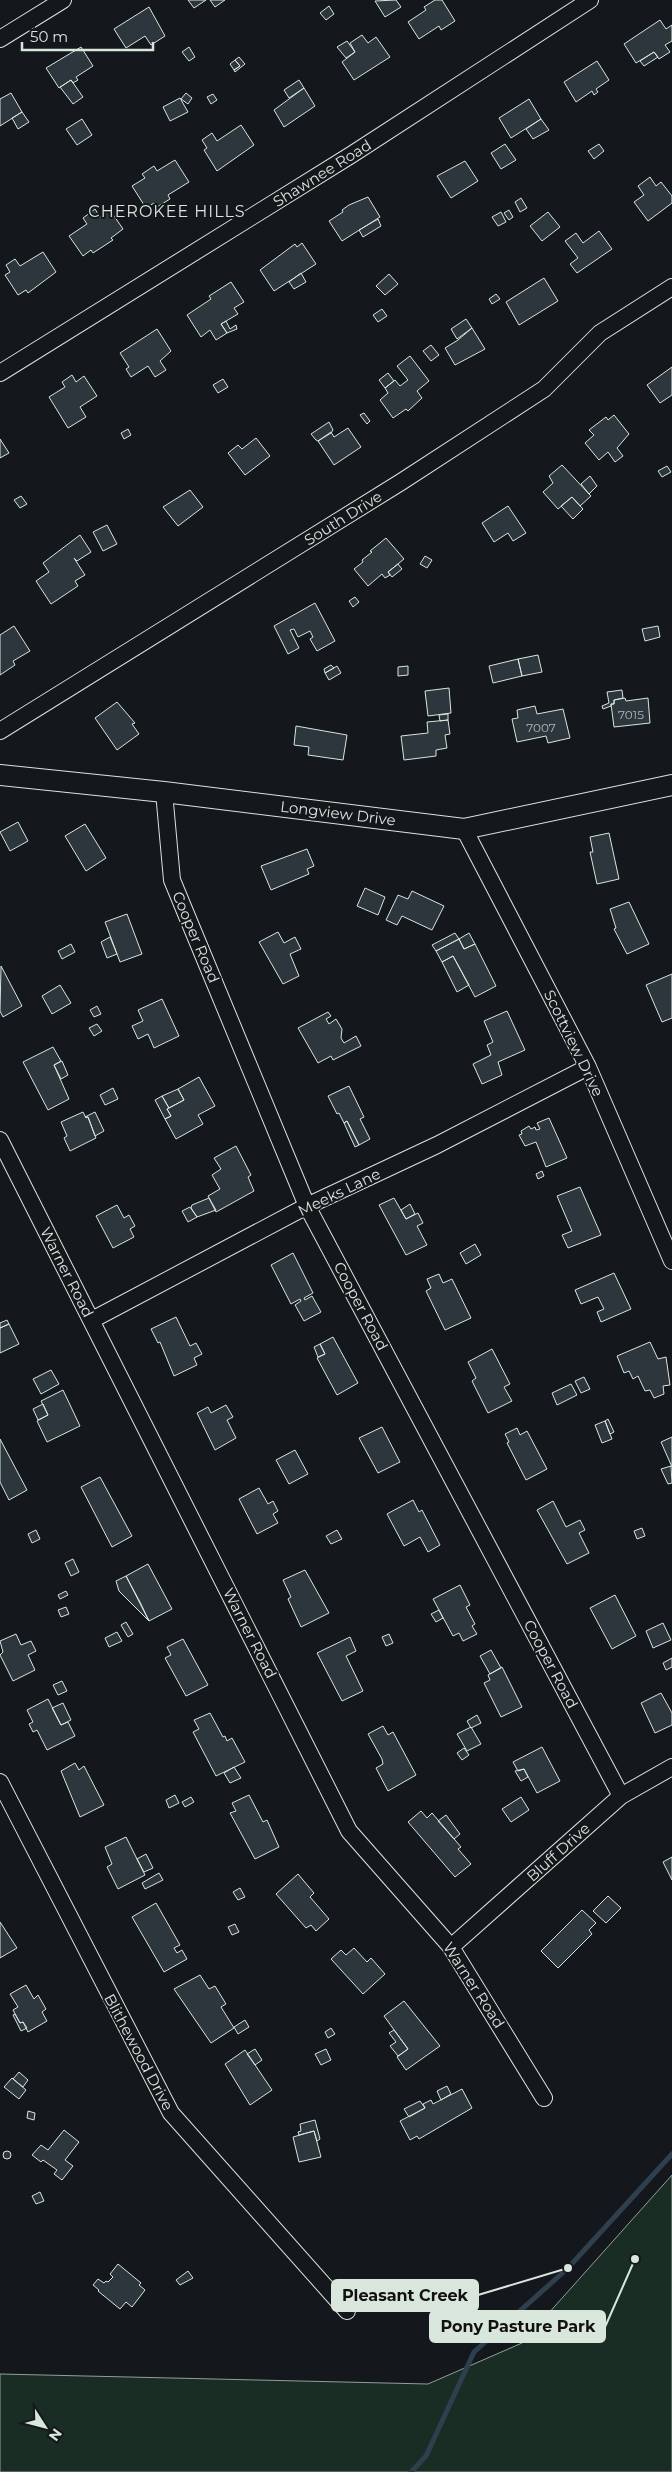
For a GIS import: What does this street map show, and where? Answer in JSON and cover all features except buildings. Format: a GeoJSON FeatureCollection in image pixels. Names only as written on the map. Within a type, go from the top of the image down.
{"type":"FeatureCollection","features":[{"type":"Feature","properties":{"kind":"street"},"geometry":{"type":"LineString","coordinates":[[0,39],[63,0]]}},
{"type":"Feature","properties":{"kind":"street","name":"Shawnee Road"},"geometry":{"type":"LineString","coordinates":[[0,373],[351,155],[590,0]]}},
{"type":"Feature","properties":{"kind":"street","name":"South Drive"},"geometry":{"type":"LineString","coordinates":[[0,731],[401,482],[536,394],[600,333],[670,293]]}},
{"type":"Feature","properties":{"kind":"street","name":"Longview Drive"},"geometry":{"type":"LineString","coordinates":[[0,775],[164,792],[464,829],[672,785]]}},
{"type":"Feature","properties":{"kind":"street","name":"Cooper Road"},"geometry":{"type":"LineString","coordinates":[[164,792],[172,880],[307,1206],[621,1796]]}},
{"type":"Feature","properties":{"kind":"street","name":"Scottview Drive"},"geometry":{"type":"LineString","coordinates":[[464,829],[588,1067],[672,1261]]}},
{"type":"Feature","properties":{"kind":"street","name":"Meeks Lane"},"geometry":{"type":"LineString","coordinates":[[92,1320],[307,1206],[437,1145],[588,1067]]}},
{"type":"Feature","properties":{"kind":"street","name":"Warner Road"},"geometry":{"type":"LineString","coordinates":[[0,1140],[350,1831],[451,1947],[544,2098]]}},
{"type":"Feature","properties":{"kind":"street","name":"Bluff Drive"},"geometry":{"type":"LineString","coordinates":[[451,1947],[621,1796],[672,1767]]}},
{"type":"Feature","properties":{"kind":"street","name":"Blithewood Drive"},"geometry":{"type":"LineString","coordinates":[[0,1782],[171,2113],[347,2311]]}},
{"type":"Feature","properties":{"kind":"green space"},"geometry":{"type":"Polygon","coordinates":[[[672,2175],[672,2472],[0,2472],[0,2374],[428,2384],[522,2343],[672,2175]]]}},
{"type":"Feature","properties":{"kind":"waterway"},"geometry":{"type":"LineString","coordinates":[[411,2472],[426,2456],[474,2352],[568,2268],[672,2154]]}},
{"type":"Feature","properties":{"kind":"place","name":"Pony Pasture Park"},"geometry":{"type":"Point","coordinates":[635,2259]}},
{"type":"Feature","properties":{"kind":"place","name":"Pleasant Creek"},"geometry":{"type":"Point","coordinates":[568,2268]}},
{"type":"Feature","properties":{"kind":"district","name":"CHEROKEE HILLS"},"geometry":{"type":"Point","coordinates":[167,211]}}]}
